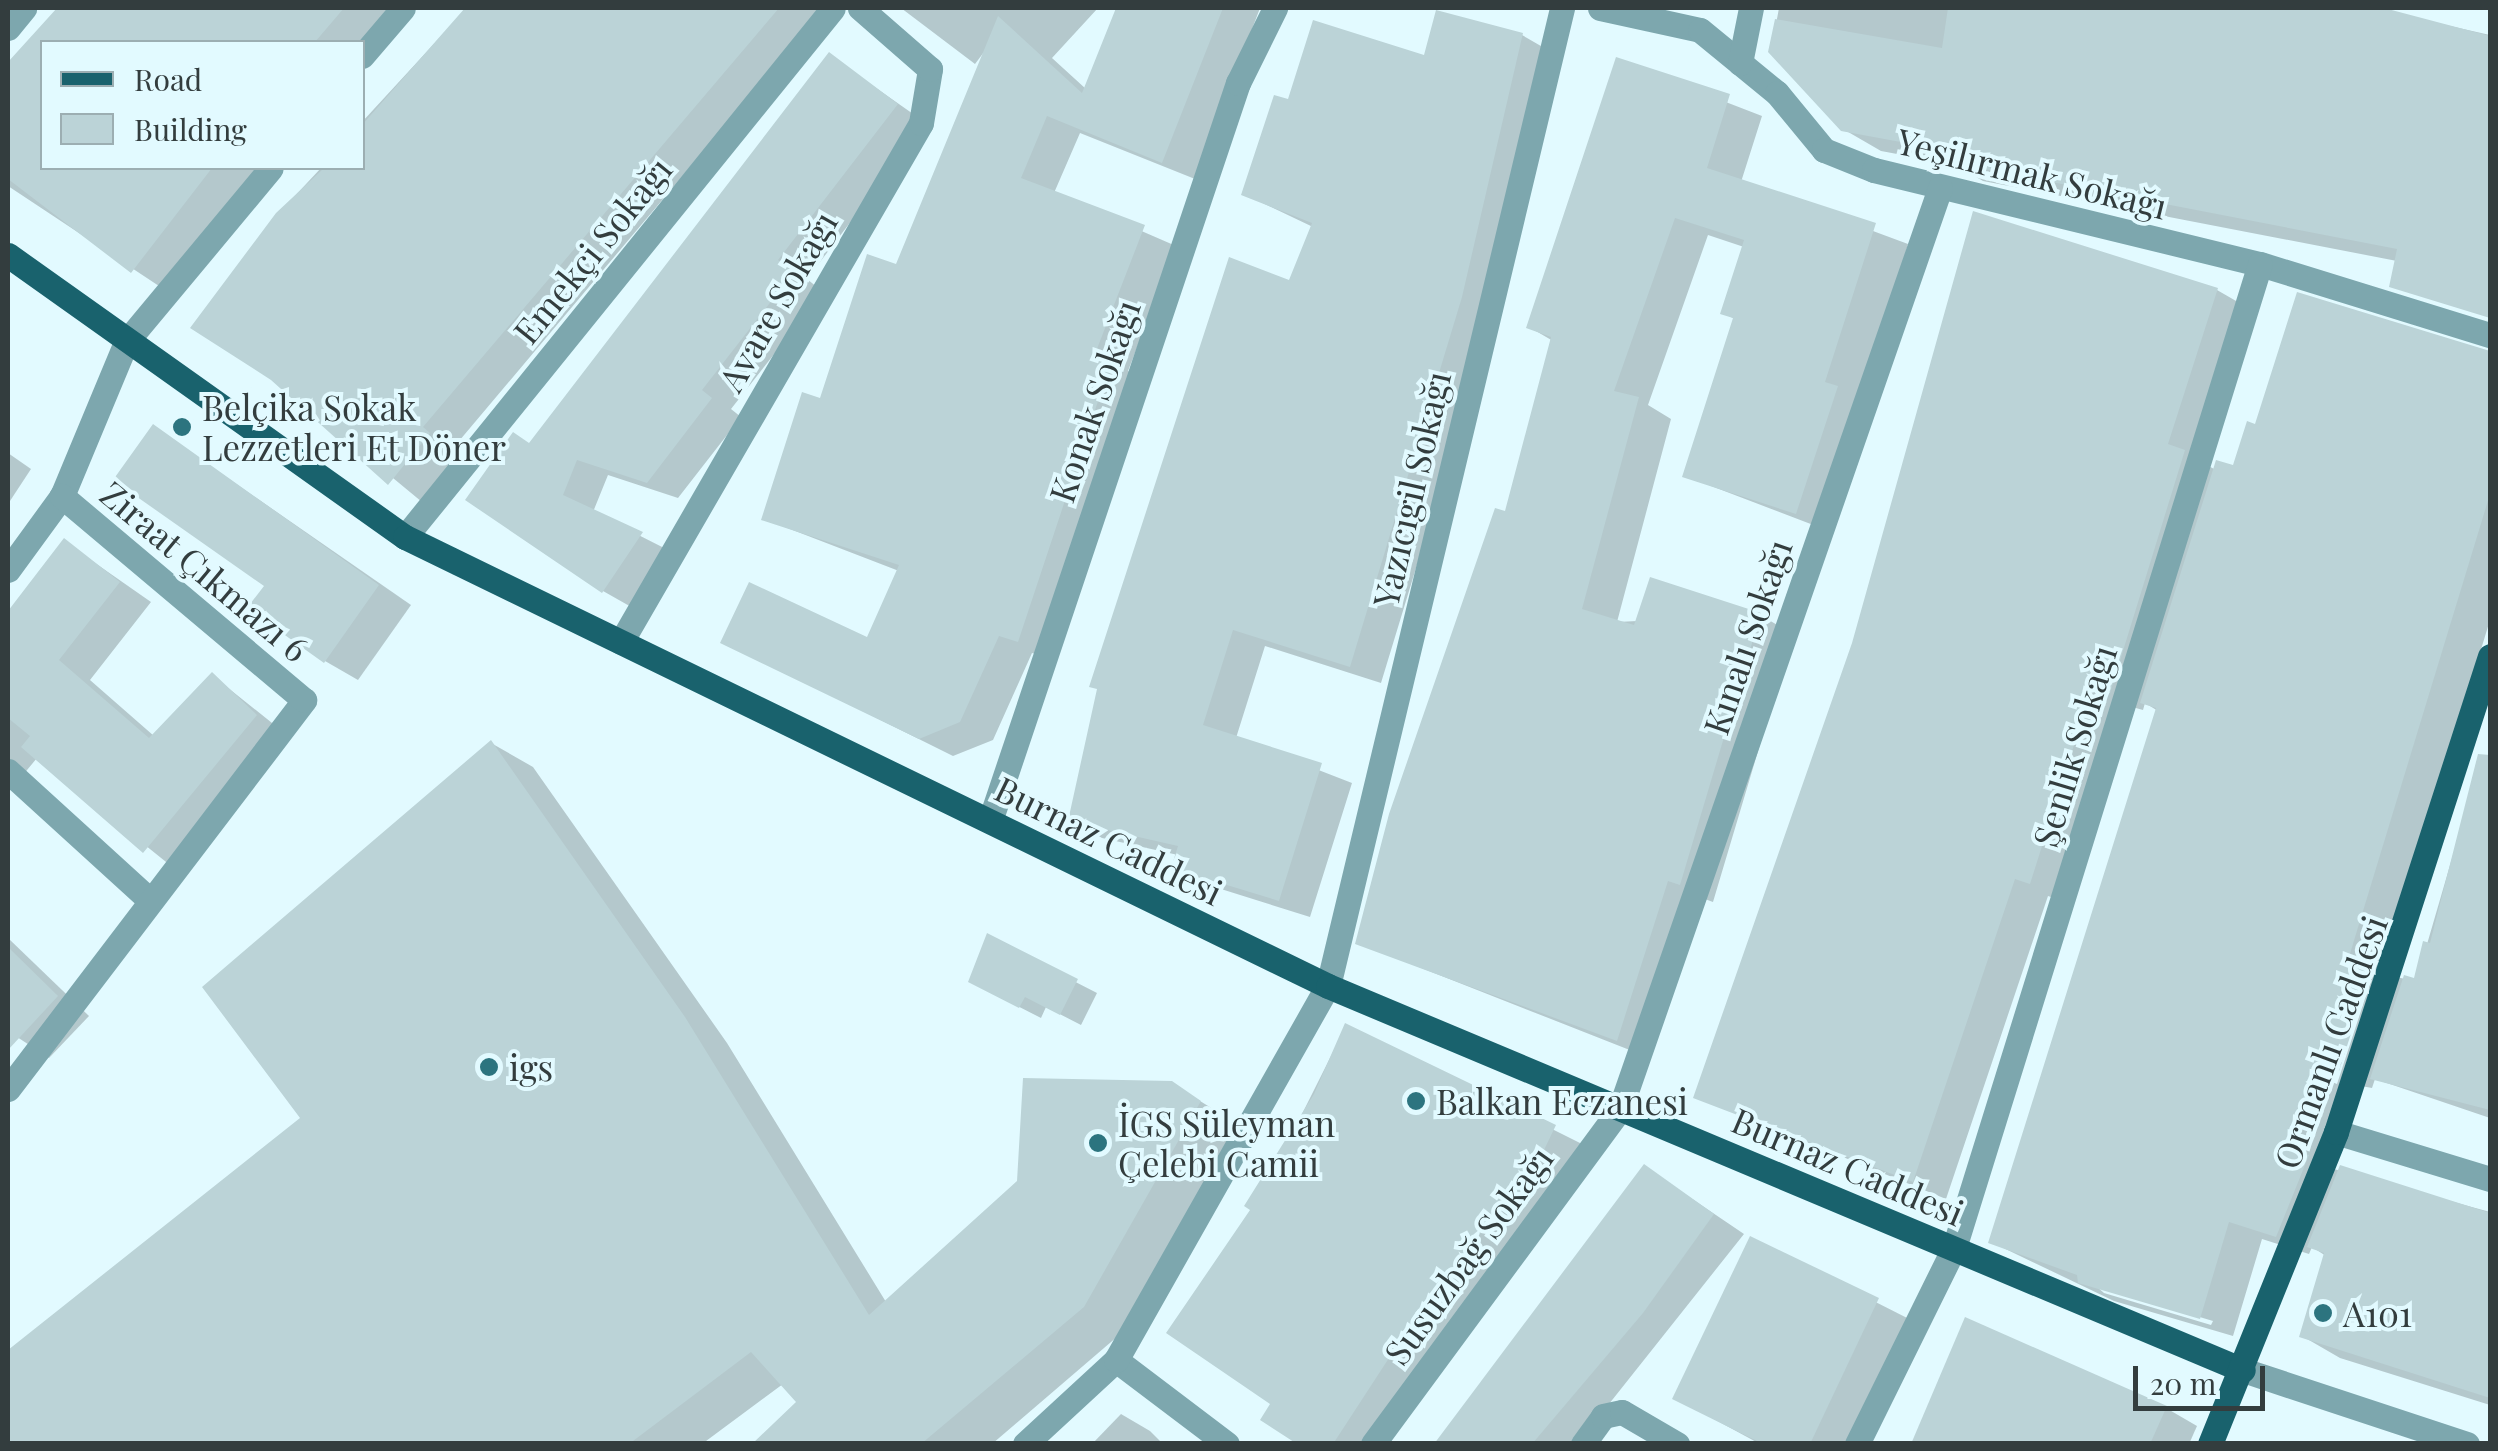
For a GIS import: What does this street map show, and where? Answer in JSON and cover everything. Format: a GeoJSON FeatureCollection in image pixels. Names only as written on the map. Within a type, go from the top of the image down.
{"type":"FeatureCollection","features":[{"type":"Feature","properties":{"kind":"main road","name":"Burnaz Caddesi"},"geometry":{"type":"LineString","coordinates":[[8,255],[405,537],[1328,986],[2243,1370]]}},
{"type":"Feature","properties":{"kind":"main road","name":"Ormanlı Caddesi"},"geometry":{"type":"LineString","coordinates":[[2210,1444],[2336,1132],[2484,702],[2490,656]]}},
{"type":"Feature","properties":{"kind":"street"},"geometry":{"type":"LineString","coordinates":[[8,28],[24,8]]}},
{"type":"Feature","properties":{"kind":"street"},"geometry":{"type":"LineString","coordinates":[[365,52],[403,8]]}},
{"type":"Feature","properties":{"kind":"street","name":"Emekçi Sokağı"},"geometry":{"type":"LineString","coordinates":[[405,537],[833,8]]}},
{"type":"Feature","properties":{"kind":"street","name":"Avare Sokağı"},"geometry":{"type":"LineString","coordinates":[[621,642],[920,123],[930,69],[860,8]]}},
{"type":"Feature","properties":{"kind":"street","name":"Konak Sokağı"},"geometry":{"type":"LineString","coordinates":[[990,821],[1238,83],[1276,8]]}},
{"type":"Feature","properties":{"kind":"street","name":"Yazıcıgil Sokağı"},"geometry":{"type":"LineString","coordinates":[[1026,1444],[1116,1360],[1328,986],[1562,8]]}},
{"type":"Feature","properties":{"kind":"street","name":"Yeşilırmak Sokağı"},"geometry":{"type":"LineString","coordinates":[[1600,8],[1648,11],[1700,30],[1740,63],[1824,150],[1940,188],[2260,264],[2490,335]]}},
{"type":"Feature","properties":{"kind":"street"},"geometry":{"type":"LineString","coordinates":[[1740,63],[1762,12]]}},
{"type":"Feature","properties":{"kind":"street"},"geometry":{"type":"LineString","coordinates":[[8,570],[62,496],[126,342],[268,170]]}},
{"type":"Feature","properties":{"kind":"street","name":"Kınalı Sokağı"},"geometry":{"type":"LineString","coordinates":[[1620,1108],[1940,188]]}},
{"type":"Feature","properties":{"kind":"street","name":"Şenlik Sokağı"},"geometry":{"type":"LineString","coordinates":[[1857,1444],[1954,1248],[2260,264]]}},
{"type":"Feature","properties":{"kind":"street","name":"Ziraat Çıkmazı 6"},"geometry":{"type":"LineString","coordinates":[[62,496],[304,700],[151,900]]}},
{"type":"Feature","properties":{"kind":"street"},"geometry":{"type":"LineString","coordinates":[[8,770],[151,900],[17,1057],[8,1089]]}},
{"type":"Feature","properties":{"kind":"street","name":"Susuzbağ Sokağı"},"geometry":{"type":"LineString","coordinates":[[1373,1444],[1620,1108]]}},
{"type":"Feature","properties":{"kind":"street"},"geometry":{"type":"LineString","coordinates":[[2336,1132],[2490,1179]]}},
{"type":"Feature","properties":{"kind":"street"},"geometry":{"type":"LineString","coordinates":[[1116,1360],[1227,1444]]}},
{"type":"Feature","properties":{"kind":"street"},"geometry":{"type":"LineString","coordinates":[[2243,1370],[2467,1444]]}},
{"type":"Feature","properties":{"kind":"street"},"geometry":{"type":"LineString","coordinates":[[1583,1444],[1603,1416],[1622,1412],[1678,1444]]}},
{"type":"Feature","properties":{"kind":"building"},"geometry":{"type":"Polygon","coordinates":[[[57,8],[344,8],[317,40],[40,40],[40,170],[210,170],[131,273],[8,179],[8,62],[57,8]]]}},
{"type":"Feature","properties":{"kind":"building"},"geometry":{"type":"Polygon","coordinates":[[[465,8],[779,8],[423,427],[430,433],[388,485],[271,380],[190,328],[276,213],[322,170],[365,170],[365,122],[465,8]]]}},
{"type":"Feature","properties":{"kind":"building"},"geometry":{"type":"Polygon","coordinates":[[[1116,8],[1223,8],[1162,163],[1047,116],[1021,178],[1145,225],[1095,354],[1112,359],[1018,642],[999,636],[960,722],[919,739],[720,643],[749,582],[867,637],[899,565],[761,520],[802,392],[820,398],[867,254],[896,264],[998,16],[1082,93],[1116,8]]]}},
{"type":"Feature","properties":{"kind":"building"},"geometry":{"type":"Polygon","coordinates":[[[1948,8],[2384,8],[2490,36],[2490,318],[2389,287],[2397,249],[1943,161],[1944,150],[1841,131],[1768,52],[1775,19],[1942,48],[1948,8]]]}},
{"type":"Feature","properties":{"kind":"building"},"geometry":{"type":"Polygon","coordinates":[[[1436,10],[1523,33],[1462,297],[1350,667],[1233,630],[1203,725],[1322,763],[1279,901],[1171,868],[1178,846],[1068,821],[1097,689],[1089,687],[1229,257],[1289,280],[1312,223],[1241,195],[1274,95],[1288,99],[1313,20],[1424,55],[1436,10]]]}},
{"type":"Feature","properties":{"kind":"building"},"geometry":{"type":"Polygon","coordinates":[[[829,52],[898,104],[778,260],[794,272],[702,390],[712,398],[647,483],[577,460],[563,495],[643,532],[602,593],[465,500],[513,432],[529,443],[829,52]]]}},
{"type":"Feature","properties":{"kind":"building"},"geometry":{"type":"Polygon","coordinates":[[[1616,57],[1730,94],[1707,168],[1876,223],[1825,382],[1838,386],[1796,514],[1682,477],[1733,318],[1720,314],[1744,240],[1675,218],[1614,391],[1639,397],[1582,609],[1634,625],[1650,577],[1761,613],[1680,885],[1668,881],[1617,1041],[1355,944],[1389,814],[1495,508],[1505,511],[1551,337],[1526,328],[1616,57]]]}},
{"type":"Feature","properties":{"kind":"building"},"geometry":{"type":"Polygon","coordinates":[[[1973,211],[2218,288],[2168,444],[2185,450],[2110,693],[2092,688],[2030,884],[2015,879],[1913,1182],[1693,1098],[1852,643],[1973,211]]]}},
{"type":"Feature","properties":{"kind":"building"},"geometry":{"type":"Polygon","coordinates":[[[2297,292],[2490,351],[2490,494],[2349,957],[2373,965],[2339,1071],[2328,1069],[2321,1090],[2310,1086],[2290,1150],[2309,1155],[2276,1237],[2229,1222],[2200,1319],[2078,1283],[2077,1275],[1988,1243],[2156,708],[2140,703],[2216,460],[2233,465],[2247,421],[2255,424],[2297,292]]]}},
{"type":"Feature","properties":{"kind":"building"},"geometry":{"type":"Polygon","coordinates":[[[153,424],[379,585],[324,663],[247,608],[264,586],[113,480],[153,424]]]}},
{"type":"Feature","properties":{"kind":"building"},"geometry":{"type":"Polygon","coordinates":[[[64,538],[120,582],[59,660],[149,738],[212,672],[257,715],[143,853],[21,747],[30,736],[8,718],[8,611],[64,538]]]}},
{"type":"Feature","properties":{"kind":"building","name":"igs"},"geometry":{"type":"Polygon","coordinates":[[[491,740],[685,1017],[869,1315],[1017,1181],[1023,1078],[1172,1081],[1201,1101],[1084,1307],[921,1444],[752,1444],[796,1402],[751,1352],[629,1444],[8,1444],[8,1350],[300,1118],[202,987],[491,740]]]}},
{"type":"Feature","properties":{"kind":"building"},"geometry":{"type":"Polygon","coordinates":[[[2478,754],[2490,755],[2490,1110],[2370,1079],[2404,975],[2414,978],[2423,941],[2430,943],[2478,754]]]}},
{"type":"Feature","properties":{"kind":"building"},"geometry":{"type":"Polygon","coordinates":[[[987,933],[1078,979],[1060,1015],[1025,997],[1019,1008],[968,982],[987,933]]]}},
{"type":"Feature","properties":{"kind":"building"},"geometry":{"type":"Polygon","coordinates":[[[8,947],[58,996],[8,1050],[8,947]]]}},
{"type":"Feature","properties":{"kind":"building"},"geometry":{"type":"Polygon","coordinates":[[[1345,1023],[1556,1125],[1522,1196],[1506,1188],[1430,1322],[1417,1315],[1333,1444],[1297,1444],[1260,1420],[1270,1404],[1166,1333],[1250,1210],[1244,1206],[1314,1094],[1345,1023]]]}},
{"type":"Feature","properties":{"kind":"building"},"geometry":{"type":"Polygon","coordinates":[[[1644,1164],[1714,1214],[1643,1313],[1532,1444],[1434,1444],[1644,1164]]]}},
{"type":"Feature","properties":{"kind":"building"},"geometry":{"type":"Polygon","coordinates":[[[2340,1165],[2490,1213],[2490,1398],[2299,1337],[2324,1253],[2307,1247],[2340,1165]]]}},
{"type":"Feature","properties":{"kind":"building"},"geometry":{"type":"Polygon","coordinates":[[[1750,1236],[1879,1298],[1810,1444],[1763,1444],[1672,1399],[1750,1236]]]}},
{"type":"Feature","properties":{"kind":"building"},"geometry":{"type":"Polygon","coordinates":[[[1965,1317],[2167,1406],[2150,1444],[1911,1444],[1965,1317]]]}},
{"type":"Feature","properties":{"kind":"place","name":"Belçika Sokak Lezzetleri Et Döner"},"geometry":{"type":"Point","coordinates":[182,427]}},
{"type":"Feature","properties":{"kind":"place","name":"igs"},"geometry":{"type":"Point","coordinates":[489,1067]}},
{"type":"Feature","properties":{"kind":"place","name":"Balkan Eczanesi"},"geometry":{"type":"Point","coordinates":[1416,1101]}},
{"type":"Feature","properties":{"kind":"place","name":"İGS Süleyman Çelebi Camii"},"geometry":{"type":"Point","coordinates":[1098,1143]}},
{"type":"Feature","properties":{"kind":"place","name":"A101"},"geometry":{"type":"Point","coordinates":[2323,1313]}}]}
